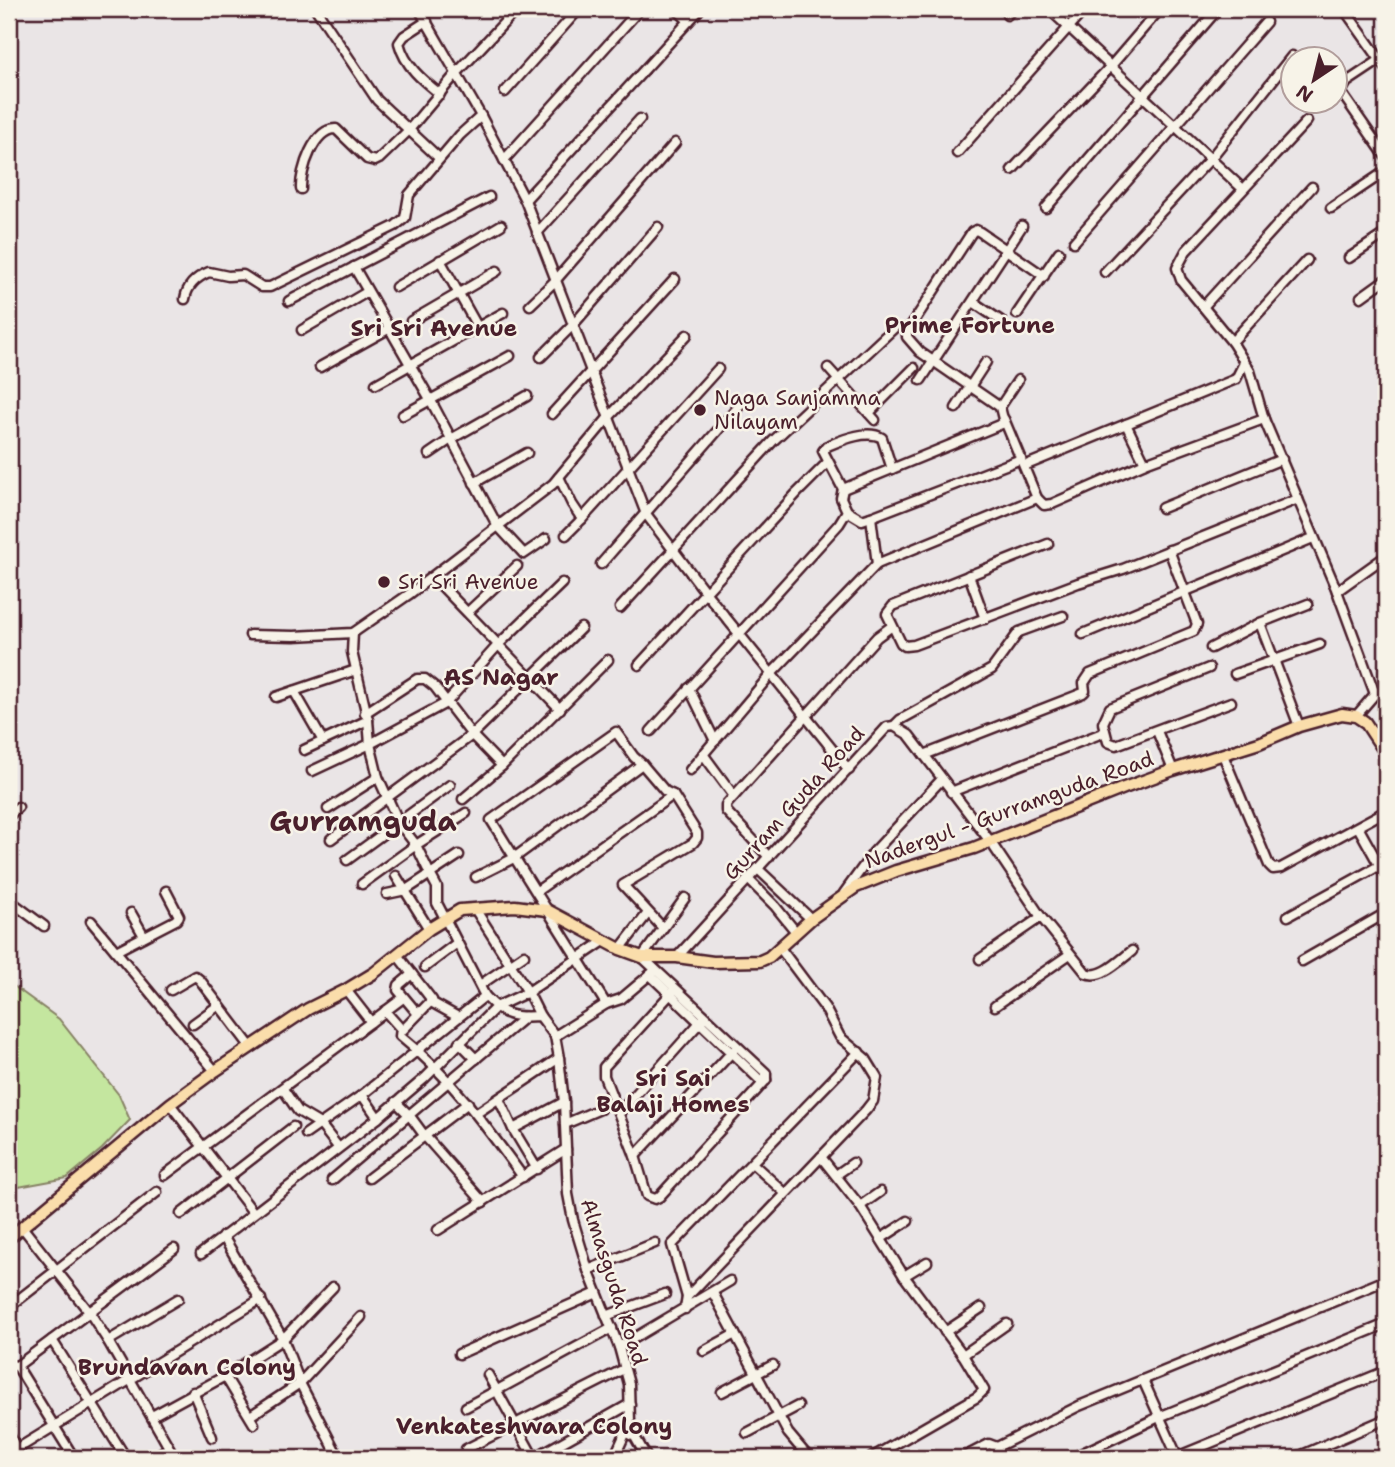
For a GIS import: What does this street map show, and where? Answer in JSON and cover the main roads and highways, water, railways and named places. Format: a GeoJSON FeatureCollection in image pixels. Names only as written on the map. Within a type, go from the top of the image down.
{"type":"FeatureCollection","features":[{"type":"Feature","properties":{"kind":"main road","name":"Nadergul - Gurramguda Road"},"geometry":{"type":"LineString","coordinates":[[9,1238],[170,1104],[215,1071],[308,1009],[346,990],[398,956],[429,929],[460,910],[515,906],[547,910],[620,949],[642,957],[748,963],[761,961],[780,948],[811,919],[856,887],[896,871],[965,851],[1173,770],[1259,743],[1299,726],[1342,714],[1356,716],[1365,722],[1386,754]]}},
{"type":"Feature","properties":{"kind":"place","name":"Naga Sanjamma Nilayam"},"geometry":{"type":"Point","coordinates":[700,410]}},
{"type":"Feature","properties":{"kind":"place","name":"Sri Sri Avenue"},"geometry":{"type":"Point","coordinates":[384,582]}},
{"type":"Feature","properties":{"kind":"district","name":"Prime Fortune"},"geometry":{"type":"Point","coordinates":[970,325]}},
{"type":"Feature","properties":{"kind":"district","name":"Sri Sri Avenue"},"geometry":{"type":"Point","coordinates":[434,328]}},
{"type":"Feature","properties":{"kind":"district","name":"AS Nagar"},"geometry":{"type":"Point","coordinates":[501,677]}},
{"type":"Feature","properties":{"kind":"district","name":"Gurramguda"},"geometry":{"type":"Point","coordinates":[363,821]}},
{"type":"Feature","properties":{"kind":"district","name":"Sri Sai Balaji Homes"},"geometry":{"type":"Point","coordinates":[673,1091]}},
{"type":"Feature","properties":{"kind":"district","name":"Brundavan Colony"},"geometry":{"type":"Point","coordinates":[187,1367]}},
{"type":"Feature","properties":{"kind":"district","name":"Venkateshwara Colony"},"geometry":{"type":"Point","coordinates":[534,1426]}}]}
